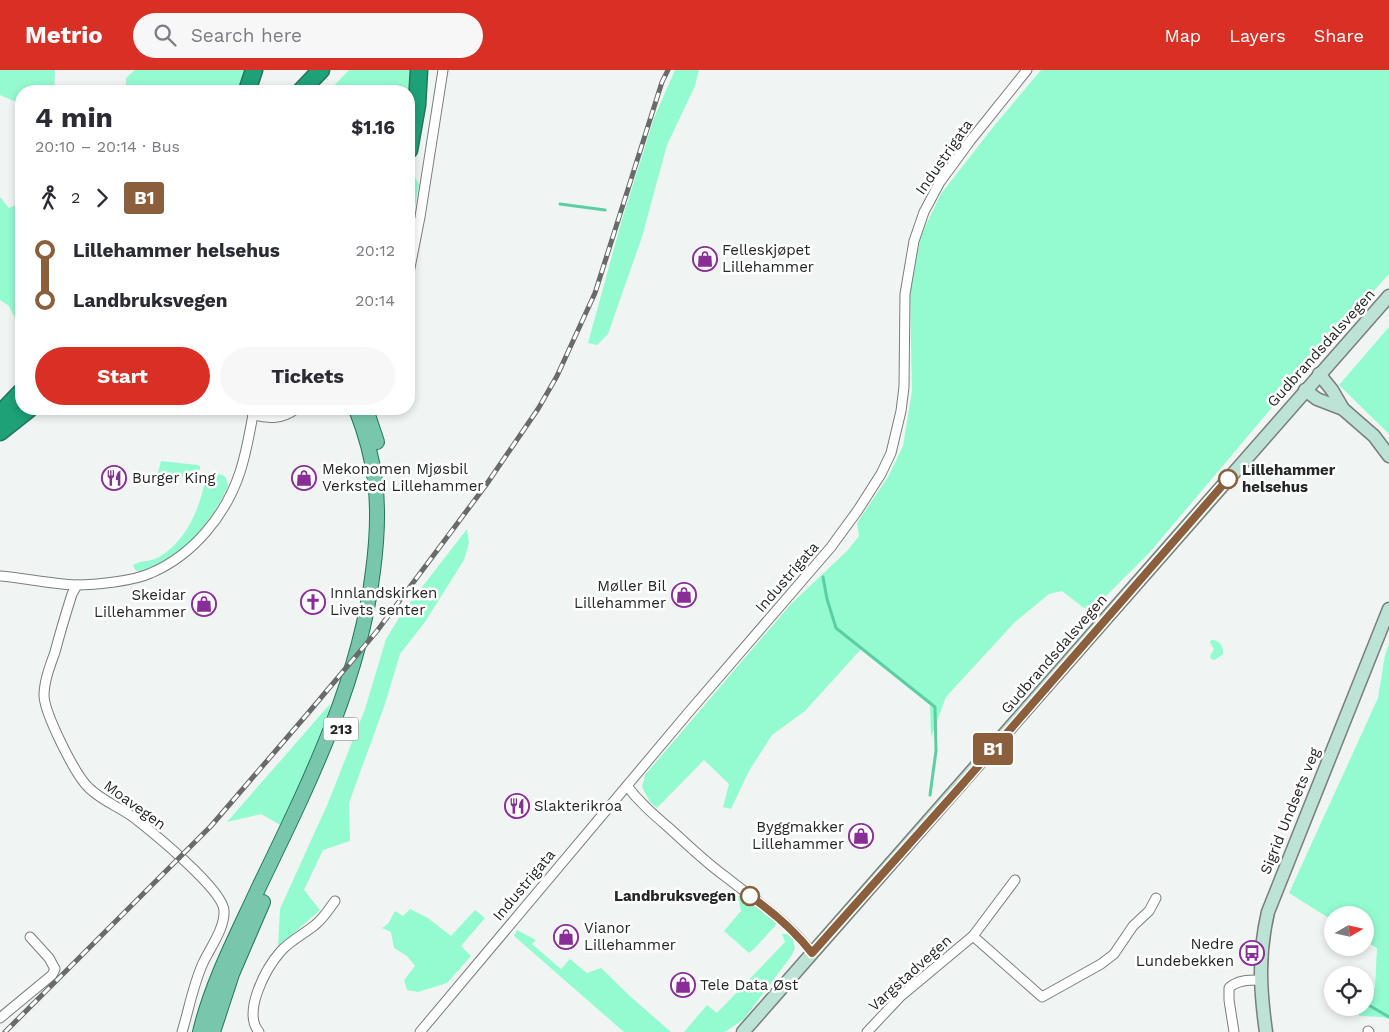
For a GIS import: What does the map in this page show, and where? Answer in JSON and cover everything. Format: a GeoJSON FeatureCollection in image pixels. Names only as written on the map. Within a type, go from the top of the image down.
{"type":"FeatureCollection","features":[{"type":"Feature","properties":{"kind":"highway"},"geometry":{"type":"LineString","coordinates":[[249,85],[254,70]]}},
{"type":"Feature","properties":{"kind":"highway"},"geometry":{"type":"LineString","coordinates":[[307,85],[321,70]]}},
{"type":"Feature","properties":{"kind":"highway"},"geometry":{"type":"LineString","coordinates":[[320,85],[334,70]]}},
{"type":"Feature","properties":{"kind":"highway"},"geometry":{"type":"LineString","coordinates":[[415,116],[419,70]]}},
{"type":"Feature","properties":{"kind":"highway"},"geometry":{"type":"LineString","coordinates":[[0,414],[15,398]]}},
{"type":"Feature","properties":{"kind":"highway"},"geometry":{"type":"LineString","coordinates":[[0,432],[21,415]]}},
{"type":"Feature","properties":{"kind":"main road","name":"Gudbrandsdalsvegen"},"geometry":{"type":"LineString","coordinates":[[743,1032],[1389,296]]}},
{"type":"Feature","properties":{"kind":"main road"},"geometry":{"type":"LineString","coordinates":[[1319,374],[1332,390],[1343,409]]}},
{"type":"Feature","properties":{"kind":"main road"},"geometry":{"type":"LineString","coordinates":[[1305,390],[1317,398],[1343,409],[1374,436],[1389,456]]}},
{"type":"Feature","properties":{"kind":"main road","name":"213"},"geometry":{"type":"LineString","coordinates":[[200,1032],[221,970],[336,718],[361,639],[370,595],[375,555],[377,504],[370,454],[358,415]]}},
{"type":"Feature","properties":{"kind":"main road","name":"213"},"geometry":{"type":"LineString","coordinates":[[213,1032],[222,1002],[251,927],[344,721],[369,641],[379,596],[386,524],[384,478],[375,436],[368,415]]}},
{"type":"Feature","properties":{"kind":"main road","name":"Sigrid Undsets veg"},"geometry":{"type":"LineString","coordinates":[[1266,1032],[1260,980],[1261,948],[1268,912],[1389,609]]}},
{"type":"Feature","properties":{"kind":"street"},"geometry":{"type":"LineString","coordinates":[[415,244],[444,70]]}},
{"type":"Feature","properties":{"kind":"street","name":"Industrigata"},"geometry":{"type":"LineString","coordinates":[[420,1032],[694,706],[832,547],[881,474],[891,453],[902,410],[905,294],[914,241],[924,212],[940,182],[1027,70]]}},
{"type":"Feature","properties":{"kind":"street"},"geometry":{"type":"LineString","coordinates":[[0,576],[77,585],[106,582],[150,574],[183,554],[218,516],[229,498],[248,445],[253,415]]}},
{"type":"Feature","properties":{"kind":"street"},"geometry":{"type":"LineString","coordinates":[[263,415],[273,418],[286,415]]}},
{"type":"Feature","properties":{"kind":"street","name":"Moavegen"},"geometry":{"type":"LineString","coordinates":[[77,585],[72,594],[47,678],[44,695],[45,706],[50,718],[75,768],[88,787],[132,817],[178,856],[205,881],[223,903],[224,914],[218,934],[203,963],[182,1032]]}},
{"type":"Feature","properties":{"kind":"street"},"geometry":{"type":"LineString","coordinates":[[627,786],[648,810],[723,876],[785,923],[801,938],[812,953]]}},
{"type":"Feature","properties":{"kind":"street","name":"Vargstadvegen"},"geometry":{"type":"LineString","coordinates":[[868,1032],[901,996],[973,936],[1015,880]]}},
{"type":"Feature","properties":{"kind":"street","name":"Vargstadvegen"},"geometry":{"type":"LineString","coordinates":[[973,936],[1042,998],[1101,964],[1114,954],[1134,926],[1149,911],[1156,898]]}},
{"type":"Feature","properties":{"kind":"street"},"geometry":{"type":"LineString","coordinates":[[259,1032],[253,1022],[255,996],[270,966],[282,949],[316,925],[335,901]]}},
{"type":"Feature","properties":{"kind":"street"},"geometry":{"type":"LineString","coordinates":[[0,1018],[52,975],[55,969],[49,958],[30,937]]}},
{"type":"Feature","properties":{"kind":"street"},"geometry":{"type":"LineString","coordinates":[[1234,1032],[1229,1000],[1230,988],[1240,982],[1260,980]]}},
{"type":"Feature","properties":{"kind":"green space"},"geometry":{"type":"Polygon","coordinates":[[[0,70],[55,70],[54,85],[15,85],[15,102],[0,95],[0,70]]]}},
{"type":"Feature","properties":{"kind":"green space"},"geometry":{"type":"Polygon","coordinates":[[[135,70],[245,70],[241,85],[126,85],[126,78],[135,70]]]}},
{"type":"Feature","properties":{"kind":"green space"},"geometry":{"type":"Polygon","coordinates":[[[349,70],[413,70],[412,85],[335,85],[349,70]]]}},
{"type":"Feature","properties":{"kind":"green space"},"geometry":{"type":"Polygon","coordinates":[[[675,70],[699,70],[695,86],[667,145],[642,237],[608,334],[597,345],[588,343],[621,223],[654,118],[675,70]]]}},
{"type":"Feature","properties":{"kind":"green space"},"geometry":{"type":"Polygon","coordinates":[[[1041,70],[1389,70],[1389,274],[1324,346],[1150,552],[1095,607],[1084,608],[1062,591],[1049,594],[1014,623],[946,697],[931,737],[930,705],[862,648],[805,711],[772,735],[749,771],[731,809],[723,807],[729,784],[704,760],[657,808],[650,802],[642,787],[645,775],[791,604],[848,550],[859,536],[857,523],[888,477],[903,446],[912,391],[910,290],[921,235],[941,194],[1041,70]]]}},
{"type":"Feature","properties":{"kind":"green space"},"geometry":{"type":"Polygon","coordinates":[[[415,177],[419,184],[415,206],[415,177]]]}},
{"type":"Feature","properties":{"kind":"green space"},"geometry":{"type":"Polygon","coordinates":[[[0,197],[9,208],[15,206],[15,318],[9,306],[0,300],[0,197]]]}},
{"type":"Feature","properties":{"kind":"green space"},"geometry":{"type":"Polygon","coordinates":[[[1389,327],[1389,434],[1339,385],[1389,327]]]}},
{"type":"Feature","properties":{"kind":"green space"},"geometry":{"type":"Polygon","coordinates":[[[161,461],[197,465],[200,466],[200,469],[168,482],[157,476],[161,461]]]}},
{"type":"Feature","properties":{"kind":"green space"},"geometry":{"type":"Polygon","coordinates":[[[217,474],[225,477],[228,486],[213,514],[194,538],[170,557],[156,565],[142,572],[135,570],[133,565],[159,557],[178,541],[188,528],[195,513],[207,476],[217,474]]]}},
{"type":"Feature","properties":{"kind":"green space"},"geometry":{"type":"Polygon","coordinates":[[[467,529],[469,543],[464,560],[425,622],[400,654],[385,704],[349,803],[350,841],[323,850],[304,890],[320,910],[278,947],[280,909],[328,803],[365,709],[386,639],[402,613],[467,529]]]}},
{"type":"Feature","properties":{"kind":"green space"},"geometry":{"type":"Polygon","coordinates":[[[1211,640],[1219,642],[1223,649],[1223,654],[1215,660],[1211,659],[1210,656],[1214,649],[1210,643],[1211,640]]]}},
{"type":"Feature","properties":{"kind":"green space"},"geometry":{"type":"Polygon","coordinates":[[[1389,643],[1389,1019],[1360,1016],[1374,1016],[1377,948],[1374,946],[1374,906],[1324,906],[1324,915],[1289,893],[1378,698],[1385,655],[1389,643]]]}},
{"type":"Feature","properties":{"kind":"green space"},"geometry":{"type":"Polygon","coordinates":[[[330,704],[327,724],[282,826],[261,814],[227,822],[330,704]]]}},
{"type":"Feature","properties":{"kind":"green space"},"geometry":{"type":"Polygon","coordinates":[[[744,894],[775,920],[776,925],[749,953],[724,931],[741,911],[738,896],[744,894]]]}},
{"type":"Feature","properties":{"kind":"green space"},"geometry":{"type":"Polygon","coordinates":[[[410,909],[428,918],[451,936],[475,910],[485,918],[461,946],[471,956],[447,983],[418,992],[407,990],[404,980],[415,966],[407,956],[394,948],[391,932],[382,928],[388,924],[395,911],[403,916],[410,909]]]}},
{"type":"Feature","properties":{"kind":"green space"},"geometry":{"type":"Polygon","coordinates":[[[517,930],[536,940],[532,944],[561,969],[570,959],[587,973],[601,968],[671,1032],[624,1032],[514,936],[517,930]]]}},
{"type":"Feature","properties":{"kind":"green space"},"geometry":{"type":"Polygon","coordinates":[[[782,934],[792,936],[795,948],[792,955],[744,1019],[724,1032],[684,1032],[707,1005],[717,1013],[785,942],[782,934]]]}},
{"type":"Feature","properties":{"kind":"waterway"},"geometry":{"type":"LineString","coordinates":[[560,204],[605,210]]}},
{"type":"Feature","properties":{"kind":"waterway"},"geometry":{"type":"LineString","coordinates":[[823,577],[827,599],[836,628],[935,707],[936,751],[930,795]]}},
{"type":"Feature","properties":{"kind":"waterway"},"geometry":{"type":"LineString","coordinates":[[1374,1008],[1389,1017]]}},
{"type":"Feature","properties":{"kind":"railway"},"geometry":{"type":"LineString","coordinates":[[5,1032],[211,826],[377,631],[486,485],[538,409],[557,376],[595,293],[662,82],[668,70]]}},
{"type":"Feature","properties":{"kind":"bus line","name":"B1"},"geometry":{"type":"LineString","coordinates":[[750,896],[785,923],[801,938],[812,953],[960,787],[1228,479]]}},
{"type":"Feature","properties":{"kind":"place","name":"Felleskjøpet Lillehammer"},"geometry":{"type":"Point","coordinates":[705,259]}},
{"type":"Feature","properties":{"kind":"place","name":"Burger King"},"geometry":{"type":"Point","coordinates":[114,478]}},
{"type":"Feature","properties":{"kind":"place","name":"Mekonomen Mjøsbil Verksted Lillehammer"},"geometry":{"type":"Point","coordinates":[304,478]}},
{"type":"Feature","properties":{"kind":"place","name":"Lillehammer helsehus"},"geometry":{"type":"Point","coordinates":[1228,479]}},
{"type":"Feature","properties":{"kind":"place","name":"Møller Bil Lillehammer"},"geometry":{"type":"Point","coordinates":[684,595]}},
{"type":"Feature","properties":{"kind":"place","name":"Innlandskirken Livets senter"},"geometry":{"type":"Point","coordinates":[313,602]}},
{"type":"Feature","properties":{"kind":"place","name":"Skeidar Lillehammer"},"geometry":{"type":"Point","coordinates":[204,604]}},
{"type":"Feature","properties":{"kind":"place","name":"Slakterikroa"},"geometry":{"type":"Point","coordinates":[517,806]}},
{"type":"Feature","properties":{"kind":"place","name":"Byggmakker Lillehammer"},"geometry":{"type":"Point","coordinates":[861,836]}},
{"type":"Feature","properties":{"kind":"place","name":"Landbruksvegen"},"geometry":{"type":"Point","coordinates":[750,896]}},
{"type":"Feature","properties":{"kind":"place","name":"Vianor Lillehammer"},"geometry":{"type":"Point","coordinates":[566,937]}},
{"type":"Feature","properties":{"kind":"place","name":"Nedre Lundebekken"},"geometry":{"type":"Point","coordinates":[1252,953]}},
{"type":"Feature","properties":{"kind":"place","name":"Tele Data Øst"},"geometry":{"type":"Point","coordinates":[683,985]}}]}
